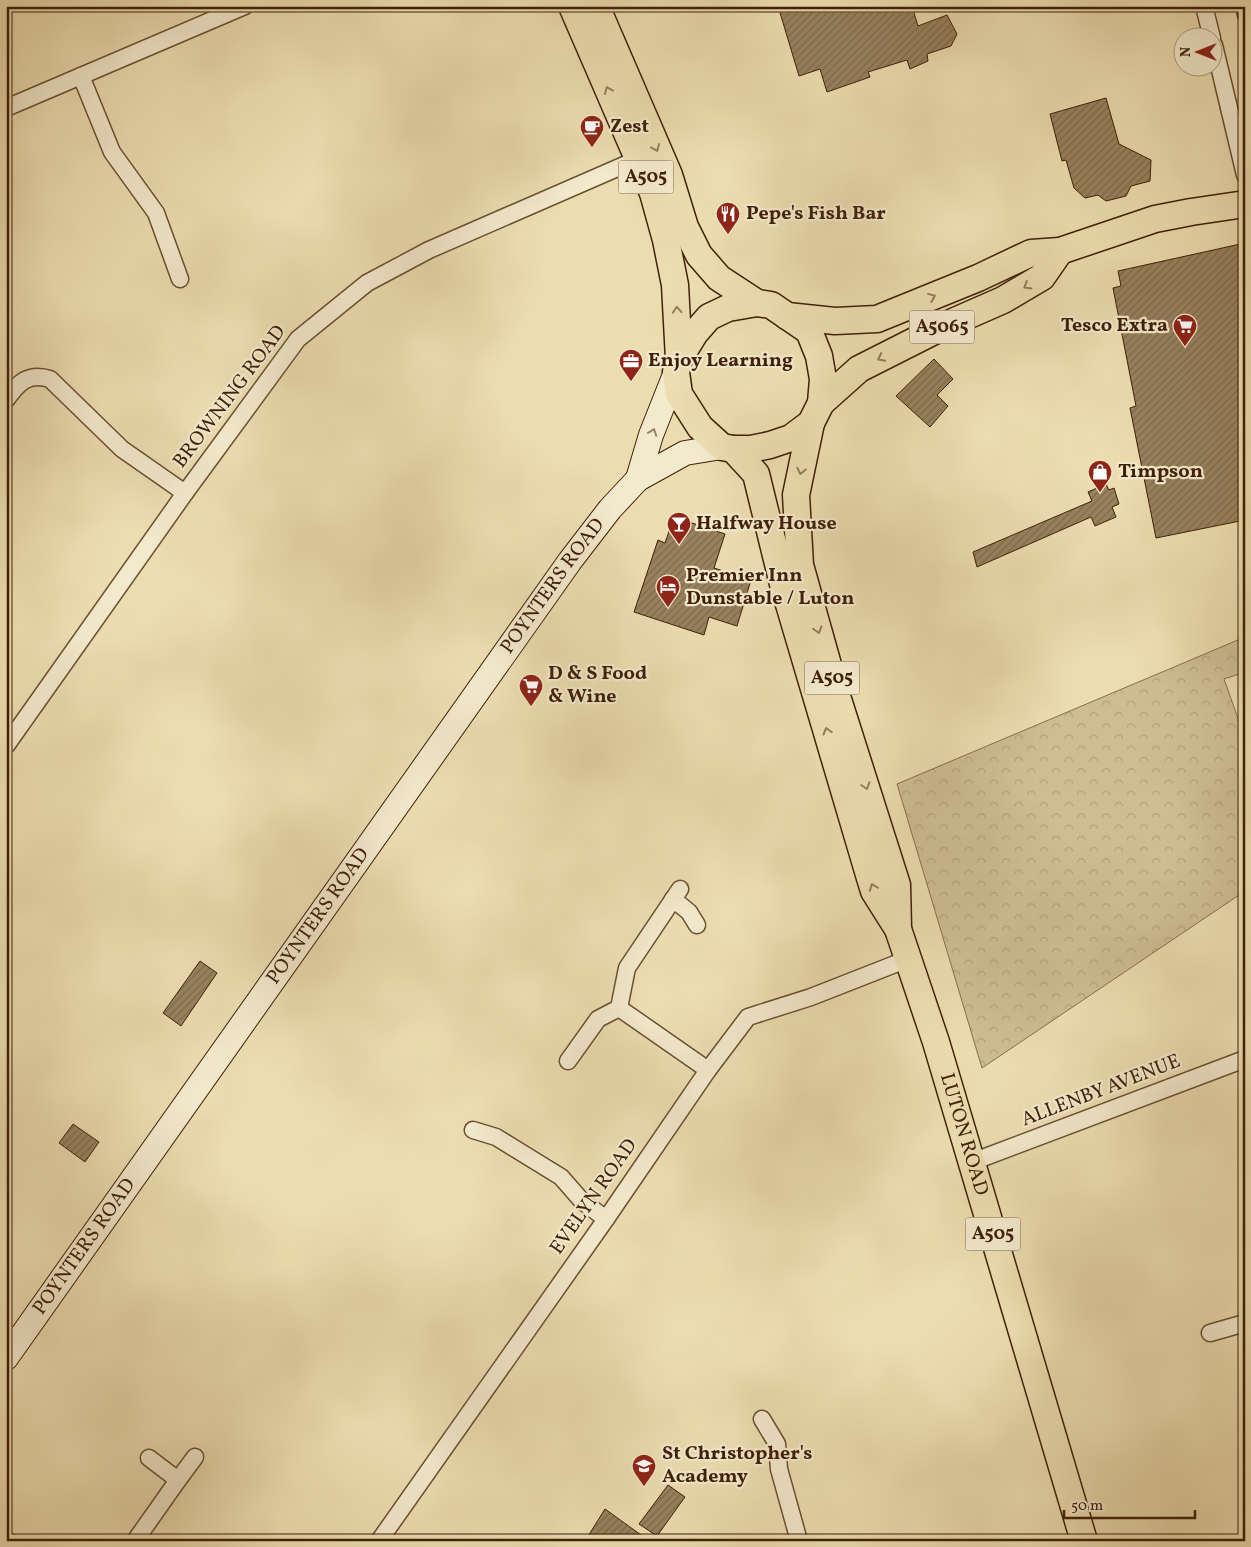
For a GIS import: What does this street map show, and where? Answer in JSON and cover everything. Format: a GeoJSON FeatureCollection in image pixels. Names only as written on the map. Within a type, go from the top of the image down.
{"type":"FeatureCollection","features":[{"type":"Feature","properties":{"kind":"main road","name":"A505"},"geometry":{"type":"LineString","coordinates":[[572,6],[652,193],[666,240],[675,285],[679,394],[700,427],[728,448]]}},
{"type":"Feature","properties":{"kind":"main road","name":"A505"},"geometry":{"type":"LineString","coordinates":[[596,6],[669,175],[685,227],[699,256],[719,278],[757,303]]}},
{"type":"Feature","properties":{"kind":"main road","name":"A5065"},"geometry":{"type":"LineString","coordinates":[[787,316],[836,321],[877,319],[978,278],[1031,253],[1060,251],[1155,219],[1245,204]]}},
{"type":"Feature","properties":{"kind":"main road","name":"A5065"},"geometry":{"type":"LineString","coordinates":[[816,413],[859,369],[946,325],[1003,300],[1042,277],[1060,251]]}},
{"type":"Feature","properties":{"kind":"main road","name":"A505"},"geometry":{"type":"LineString","coordinates":[[678,366],[694,333],[709,317],[728,308],[757,303],[771,305],[809,331],[819,356],[823,379],[816,413]]}},
{"type":"Feature","properties":{"kind":"main road"},"geometry":{"type":"LineString","coordinates":[[728,448],[751,449],[790,438],[816,413]]}},
{"type":"Feature","properties":{"kind":"main road","name":"LUTON ROAD"},"geometry":{"type":"LineString","coordinates":[[816,413],[796,495],[800,566],[836,690],[897,885],[898,929]]}},
{"type":"Feature","properties":{"kind":"main road","name":"LUTON ROAD"},"geometry":{"type":"LineString","coordinates":[[728,448],[756,474],[783,584],[874,892],[898,929],[936,1042],[1084,1541]]}},
{"type":"Feature","properties":{"kind":"street"},"geometry":{"type":"LineString","coordinates":[[6,108],[245,6]]}},
{"type":"Feature","properties":{"kind":"street"},"geometry":{"type":"LineString","coordinates":[[1204,6],[1210,28]]}},
{"type":"Feature","properties":{"kind":"street"},"geometry":{"type":"LineString","coordinates":[[81,76],[112,152],[156,213],[180,279]]}},
{"type":"Feature","properties":{"kind":"street"},"geometry":{"type":"LineString","coordinates":[[1222,78],[1245,175]]}},
{"type":"Feature","properties":{"kind":"street","name":"BROWNING ROAD"},"geometry":{"type":"LineString","coordinates":[[6,746],[184,493],[298,338],[367,283],[429,250],[638,160]]}},
{"type":"Feature","properties":{"kind":"street","name":"POYNTERS ROAD"},"geometry":{"type":"LineString","coordinates":[[638,479],[651,435],[678,366]]}},
{"type":"Feature","properties":{"kind":"street"},"geometry":{"type":"LineString","coordinates":[[6,400],[19,385],[30,378],[42,376],[50,379],[122,449],[184,493]]}},
{"type":"Feature","properties":{"kind":"street","name":"POYNTERS ROAD"},"geometry":{"type":"LineString","coordinates":[[6,1358],[564,569],[610,509],[638,479],[685,453],[728,448]]}},
{"type":"Feature","properties":{"kind":"street"},"geometry":{"type":"LineString","coordinates":[[568,1061],[598,1020],[619,1008],[627,968],[676,894],[697,925]]}},
{"type":"Feature","properties":{"kind":"street","name":"EVELYN ROAD"},"geometry":{"type":"LineString","coordinates":[[379,1541],[606,1219],[708,1070],[748,1017],[811,997],[908,959]]}},
{"type":"Feature","properties":{"kind":"street"},"geometry":{"type":"LineString","coordinates":[[619,1008],[708,1070]]}},
{"type":"Feature","properties":{"kind":"street","name":"ALLENBY AVENUE"},"geometry":{"type":"LineString","coordinates":[[972,1162],[1245,1060]]}},
{"type":"Feature","properties":{"kind":"street"},"geometry":{"type":"LineString","coordinates":[[473,1130],[496,1137],[561,1177],[582,1201],[606,1219]]}},
{"type":"Feature","properties":{"kind":"street"},"geometry":{"type":"LineString","coordinates":[[1210,1333],[1245,1323]]}},
{"type":"Feature","properties":{"kind":"street"},"geometry":{"type":"LineString","coordinates":[[762,1419],[777,1444],[779,1469],[799,1541]]}},
{"type":"Feature","properties":{"kind":"street"},"geometry":{"type":"LineString","coordinates":[[135,1541],[195,1457]]}},
{"type":"Feature","properties":{"kind":"street"},"geometry":{"type":"LineString","coordinates":[[149,1458],[178,1480]]}},
{"type":"Feature","properties":{"kind":"green space"},"geometry":{"type":"Polygon","coordinates":[[[1245,637],[1245,672],[1224,679],[1245,738],[1245,891],[982,1068],[897,784],[1245,637]]]}},
{"type":"Feature","properties":{"kind":"building"},"geometry":{"type":"Polygon","coordinates":[[[778,6],[912,6],[918,26],[947,15],[957,34],[951,46],[927,54],[928,61],[910,69],[907,60],[868,72],[870,77],[827,92],[820,69],[799,76],[778,6]]]}},
{"type":"Feature","properties":{"kind":"building"},"geometry":{"type":"Polygon","coordinates":[[[1235,6],[1245,6],[1245,17],[1238,19],[1235,6]]]}},
{"type":"Feature","properties":{"kind":"building"},"geometry":{"type":"Polygon","coordinates":[[[1106,98],[1119,144],[1151,160],[1150,181],[1131,186],[1126,196],[1106,201],[1098,195],[1085,198],[1074,188],[1066,160],[1062,161],[1050,114],[1106,98]]]}},
{"type":"Feature","properties":{"kind":"building","name":"Tesco Extra"},"geometry":{"type":"Polygon","coordinates":[[[1245,243],[1245,520],[1156,538],[1130,408],[1136,406],[1113,288],[1121,286],[1118,271],[1245,243]]]}},
{"type":"Feature","properties":{"kind":"building"},"geometry":{"type":"Polygon","coordinates":[[[934,359],[953,379],[937,395],[948,406],[930,427],[896,396],[934,359]]]}},
{"type":"Feature","properties":{"kind":"building"},"geometry":{"type":"Polygon","coordinates":[[[1106,484],[1109,490],[1114,488],[1119,504],[1112,507],[1116,517],[1095,526],[1091,517],[977,567],[973,552],[1092,501],[1088,492],[1106,484]]]}},
{"type":"Feature","properties":{"kind":"building"},"geometry":{"type":"Polygon","coordinates":[[[674,517],[725,534],[714,568],[751,580],[737,626],[709,617],[704,635],[634,612],[658,540],[665,543],[674,517]]]}},
{"type":"Feature","properties":{"kind":"building"},"geometry":{"type":"Polygon","coordinates":[[[200,961],[217,973],[181,1026],[163,1013],[200,961]]]}},
{"type":"Feature","properties":{"kind":"building"},"geometry":{"type":"Polygon","coordinates":[[[73,1124],[99,1142],[85,1162],[59,1143],[73,1124]]]}},
{"type":"Feature","properties":{"kind":"building"},"geometry":{"type":"Polygon","coordinates":[[[668,1485],[685,1497],[657,1536],[639,1524],[668,1485]]]}},
{"type":"Feature","properties":{"kind":"building"},"geometry":{"type":"Polygon","coordinates":[[[605,1509],[648,1540],[585,1541],[605,1509]]]}},
{"type":"Feature","properties":{"kind":"place","name":"Zest"},"geometry":{"type":"Point","coordinates":[592,148]}},
{"type":"Feature","properties":{"kind":"place","name":"Pepe's Fish Bar"},"geometry":{"type":"Point","coordinates":[728,235]}},
{"type":"Feature","properties":{"kind":"place","name":"Tesco Extra"},"geometry":{"type":"Point","coordinates":[1185,347]}},
{"type":"Feature","properties":{"kind":"place","name":"Enjoy Learning"},"geometry":{"type":"Point","coordinates":[631,382]}},
{"type":"Feature","properties":{"kind":"place","name":"Timpson"},"geometry":{"type":"Point","coordinates":[1100,493]}},
{"type":"Feature","properties":{"kind":"place","name":"Halfway House"},"geometry":{"type":"Point","coordinates":[679,545]}},
{"type":"Feature","properties":{"kind":"place","name":"Premier Inn Dunstable / Luton"},"geometry":{"type":"Point","coordinates":[668,608]}},
{"type":"Feature","properties":{"kind":"place","name":"D & S Food & Wine"},"geometry":{"type":"Point","coordinates":[531,707]}},
{"type":"Feature","properties":{"kind":"place","name":"St Christopher's Academy"},"geometry":{"type":"Point","coordinates":[644,1487]}}]}
